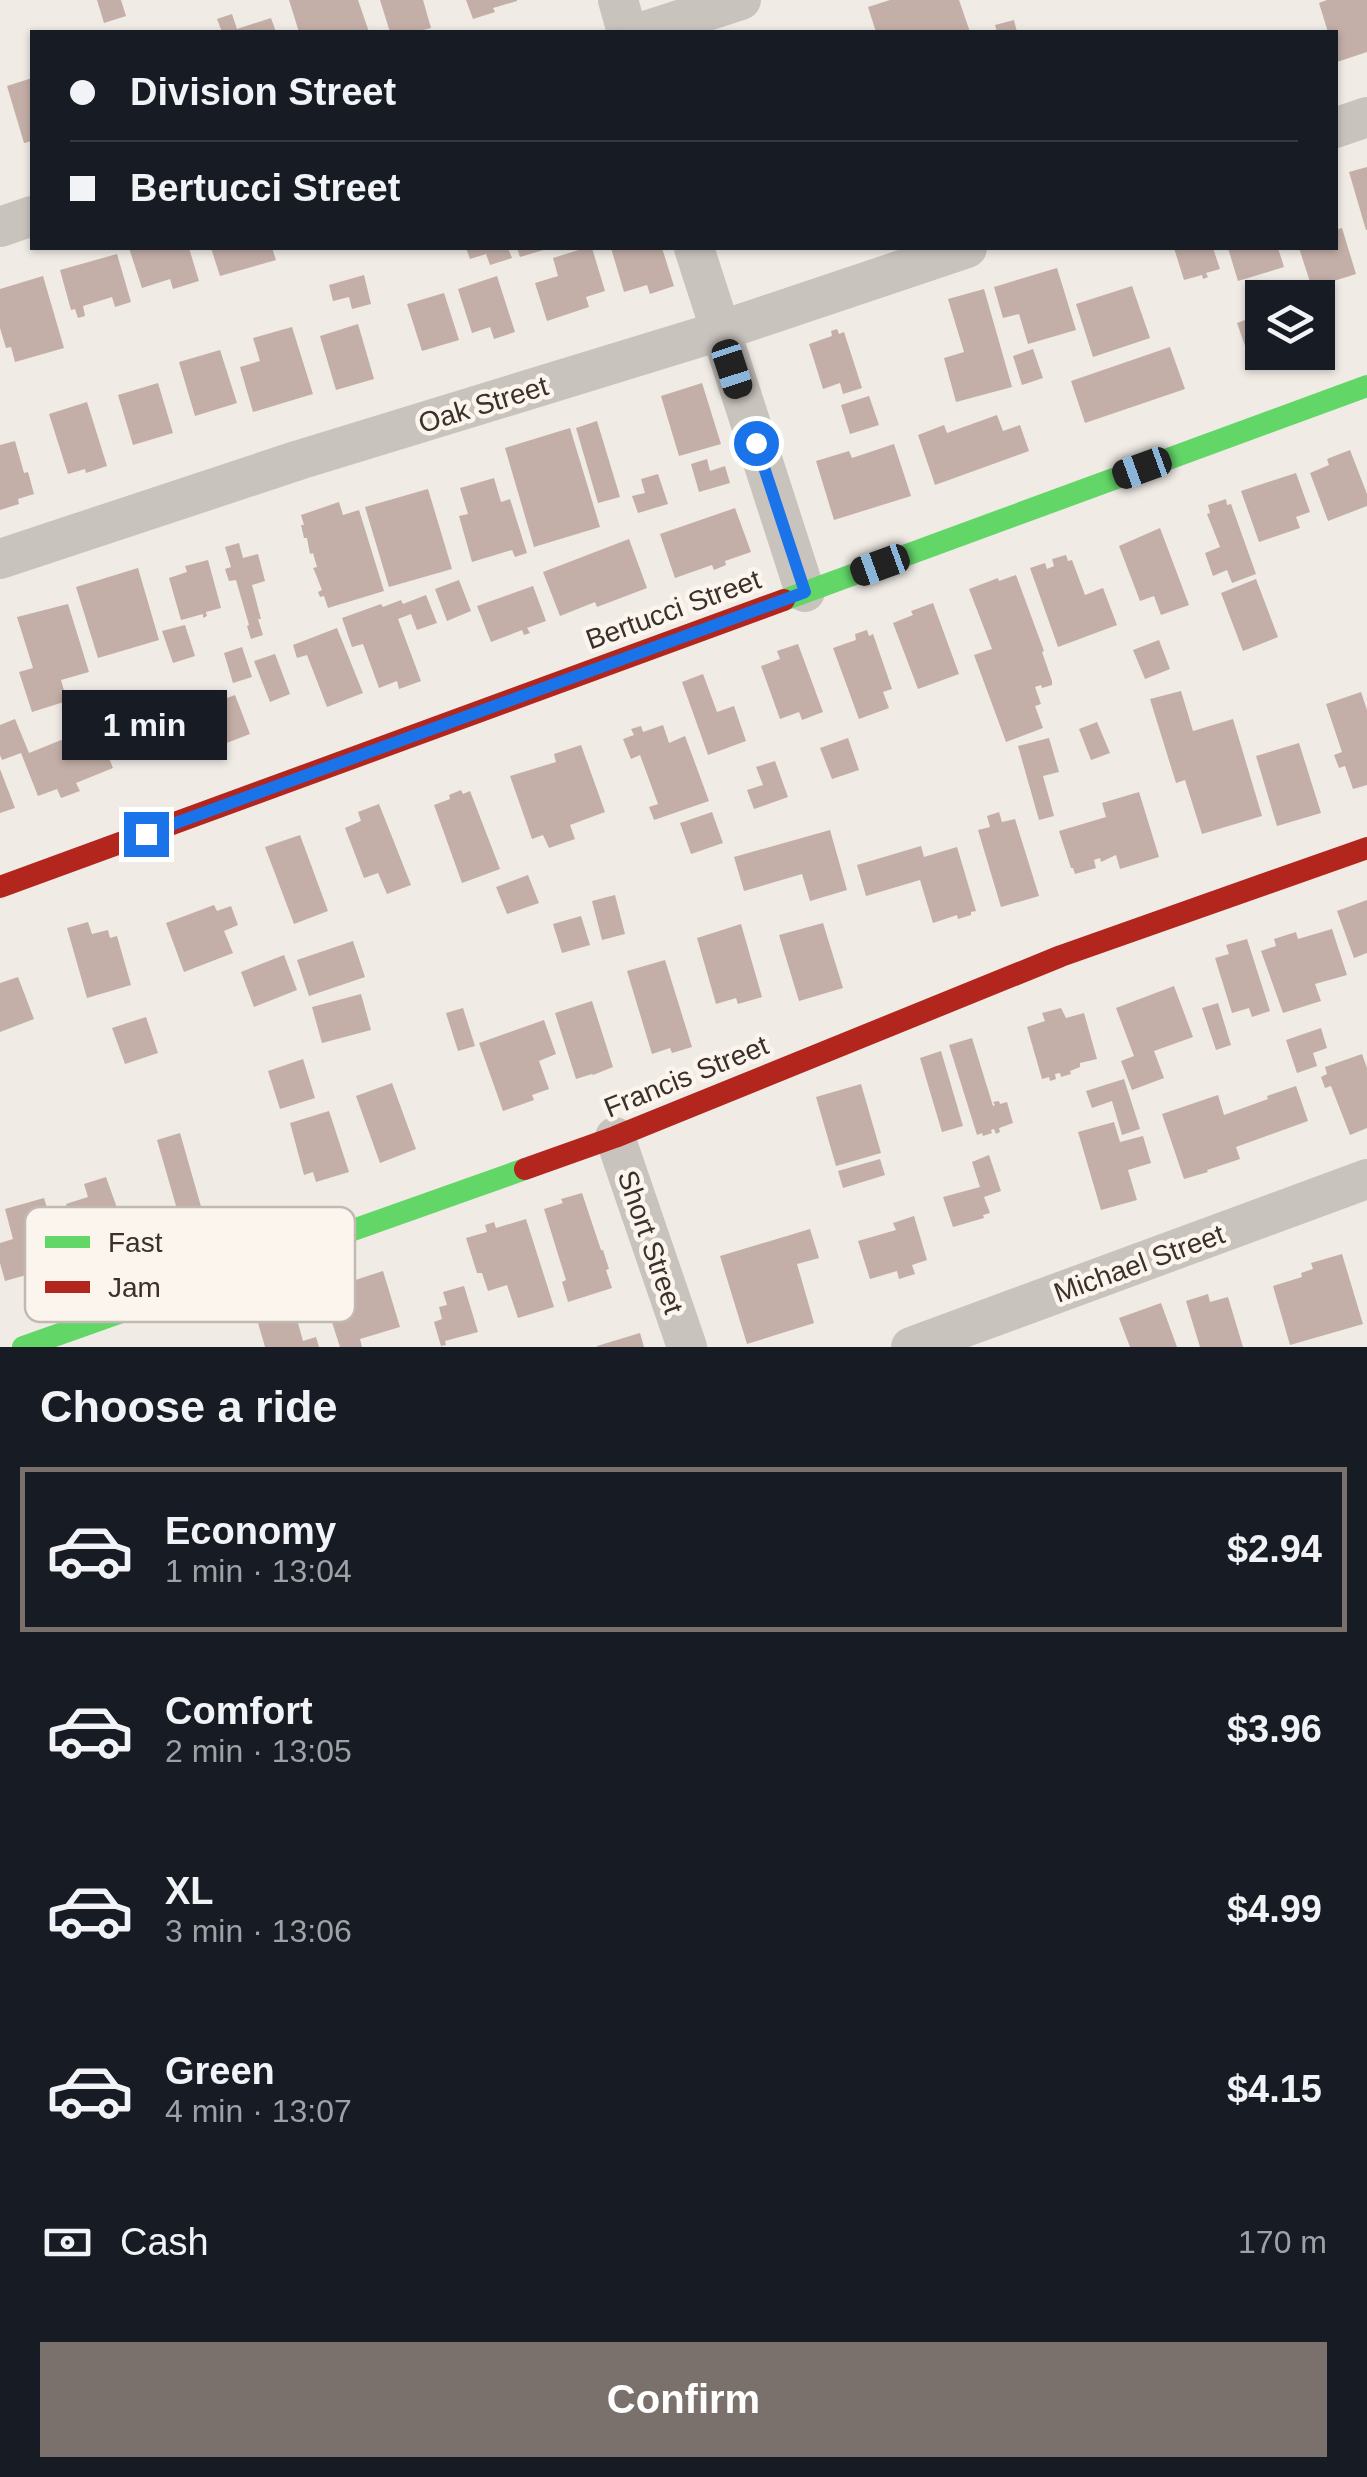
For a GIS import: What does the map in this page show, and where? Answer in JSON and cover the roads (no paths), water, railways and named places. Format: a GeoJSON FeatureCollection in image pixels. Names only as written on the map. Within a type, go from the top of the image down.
{"type":"FeatureCollection","features":[{"type":"Feature","properties":{"kind":"street"},"geometry":{"type":"LineString","coordinates":[[618,0],[627,30]]}},
{"type":"Feature","properties":{"kind":"street"},"geometry":{"type":"LineString","coordinates":[[648,30],[740,0]]}},
{"type":"Feature","properties":{"kind":"street"},"geometry":{"type":"LineString","coordinates":[[1338,127],[1367,118]]}},
{"type":"Feature","properties":{"kind":"street"},"geometry":{"type":"LineString","coordinates":[[0,227],[30,217]]}},
{"type":"Feature","properties":{"kind":"street"},"geometry":{"type":"LineString","coordinates":[[695,250],[805,592]]}},
{"type":"Feature","properties":{"kind":"street","name":"Oak Street"},"geometry":{"type":"LineString","coordinates":[[0,559],[299,460],[720,332],[960,250]]}},
{"type":"Feature","properties":{"kind":"street","name":"Bertucci Street"},"geometry":{"type":"LineString","coordinates":[[0,888],[1367,386]]}},
{"type":"Feature","properties":{"kind":"street","name":"Francis Street"},"geometry":{"type":"LineString","coordinates":[[355,1229],[615,1137],[1061,956],[1367,848]]}},
{"type":"Feature","properties":{"kind":"street","name":"Short Street"},"geometry":{"type":"LineString","coordinates":[[615,1137],[687,1347]]}},
{"type":"Feature","properties":{"kind":"street","name":"Michael Street"},"geometry":{"type":"LineString","coordinates":[[911,1347],[1367,1179]]}},
{"type":"Feature","properties":{"kind":"street","name":"Francis Street"},"geometry":{"type":"LineString","coordinates":[[23,1347],[93,1322]]}}]}
